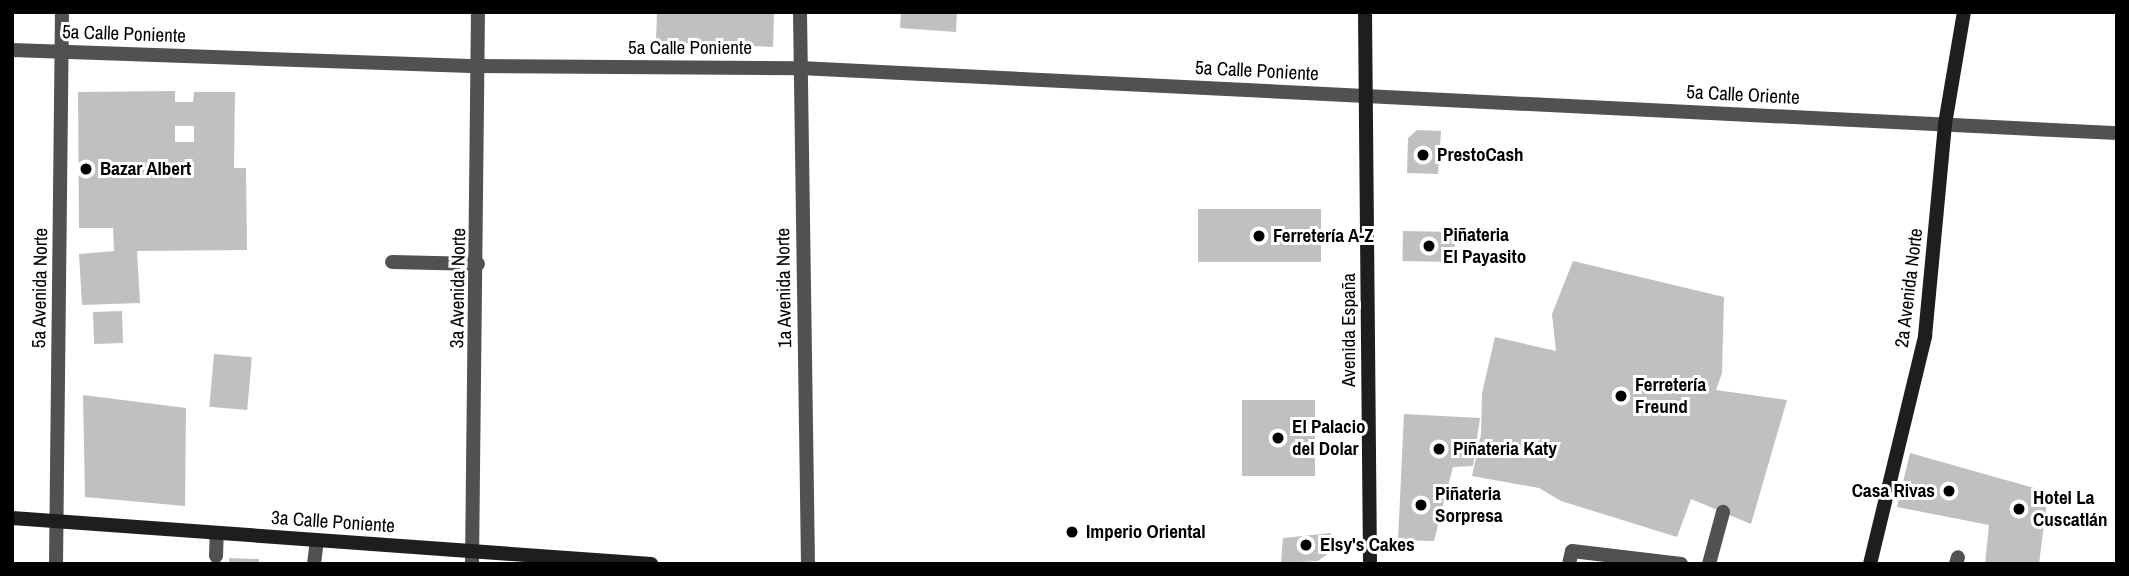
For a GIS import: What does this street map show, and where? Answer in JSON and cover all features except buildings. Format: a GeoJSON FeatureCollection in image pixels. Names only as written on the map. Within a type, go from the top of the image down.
{"type":"FeatureCollection","features":[{"type":"Feature","properties":{"kind":"main road","name":"Avenida España"},"geometry":{"type":"LineString","coordinates":[[1365,12],[1370,564]]}},
{"type":"Feature","properties":{"kind":"main road","name":"2a Avenida Norte"},"geometry":{"type":"LineString","coordinates":[[1870,564],[1925,336],[1945,124],[1964,12]]}},
{"type":"Feature","properties":{"kind":"main road","name":"3a Calle Poniente"},"geometry":{"type":"LineString","coordinates":[[12,517],[317,540],[472,557],[651,564]]}},
{"type":"Feature","properties":{"kind":"street","name":"5a Avenida Norte"},"geometry":{"type":"LineString","coordinates":[[57,564],[62,12]]}},
{"type":"Feature","properties":{"kind":"street","name":"3a Avenida Norte"},"geometry":{"type":"LineString","coordinates":[[472,557],[478,264],[478,12]]}},
{"type":"Feature","properties":{"kind":"street","name":"1a Avenida Norte"},"geometry":{"type":"LineString","coordinates":[[800,12],[808,564]]}},
{"type":"Feature","properties":{"kind":"street","name":"5a Calle Poniente"},"geometry":{"type":"LineString","coordinates":[[12,50],[478,66],[800,68],[1367,95]]}},
{"type":"Feature","properties":{"kind":"street","name":"5a Calle Oriente"},"geometry":{"type":"LineString","coordinates":[[1367,95],[2117,133]]}},
{"type":"Feature","properties":{"kind":"street"},"geometry":{"type":"LineString","coordinates":[[392,262],[478,264]]}},
{"type":"Feature","properties":{"kind":"street"},"geometry":{"type":"LineString","coordinates":[[1709,564],[1723,512]]}},
{"type":"Feature","properties":{"kind":"street"},"geometry":{"type":"LineString","coordinates":[[216,556],[217,533]]}},
{"type":"Feature","properties":{"kind":"street"},"geometry":{"type":"LineString","coordinates":[[314,564],[317,540]]}},
{"type":"Feature","properties":{"kind":"street"},"geometry":{"type":"LineString","coordinates":[[1569,564],[1572,551],[1681,564]]}},
{"type":"Feature","properties":{"kind":"place","name":"PrestoCash"},"geometry":{"type":"Point","coordinates":[1423,155]}},
{"type":"Feature","properties":{"kind":"place","name":"Bazar Albert"},"geometry":{"type":"Point","coordinates":[86,169]}},
{"type":"Feature","properties":{"kind":"place","name":"Ferretería A-Z"},"geometry":{"type":"Point","coordinates":[1259,236]}},
{"type":"Feature","properties":{"kind":"place","name":"Piñateria El Payasito"},"geometry":{"type":"Point","coordinates":[1429,246]}},
{"type":"Feature","properties":{"kind":"place","name":"Ferretería Freund"},"geometry":{"type":"Point","coordinates":[1621,396]}},
{"type":"Feature","properties":{"kind":"place","name":"El Palacio del Dolar"},"geometry":{"type":"Point","coordinates":[1278,438]}},
{"type":"Feature","properties":{"kind":"place","name":"Piñateria Katy"},"geometry":{"type":"Point","coordinates":[1439,449]}},
{"type":"Feature","properties":{"kind":"place","name":"Casa Rivas"},"geometry":{"type":"Point","coordinates":[1949,491]}},
{"type":"Feature","properties":{"kind":"place","name":"Piñateria Sorpresa"},"geometry":{"type":"Point","coordinates":[1421,505]}},
{"type":"Feature","properties":{"kind":"place","name":"Hotel La Cuscatlán"},"geometry":{"type":"Point","coordinates":[2019,509]}},
{"type":"Feature","properties":{"kind":"place","name":"Imperio Oriental"},"geometry":{"type":"Point","coordinates":[1072,532]}},
{"type":"Feature","properties":{"kind":"place","name":"Elsy's Cakes"},"geometry":{"type":"Point","coordinates":[1306,545]}}]}
